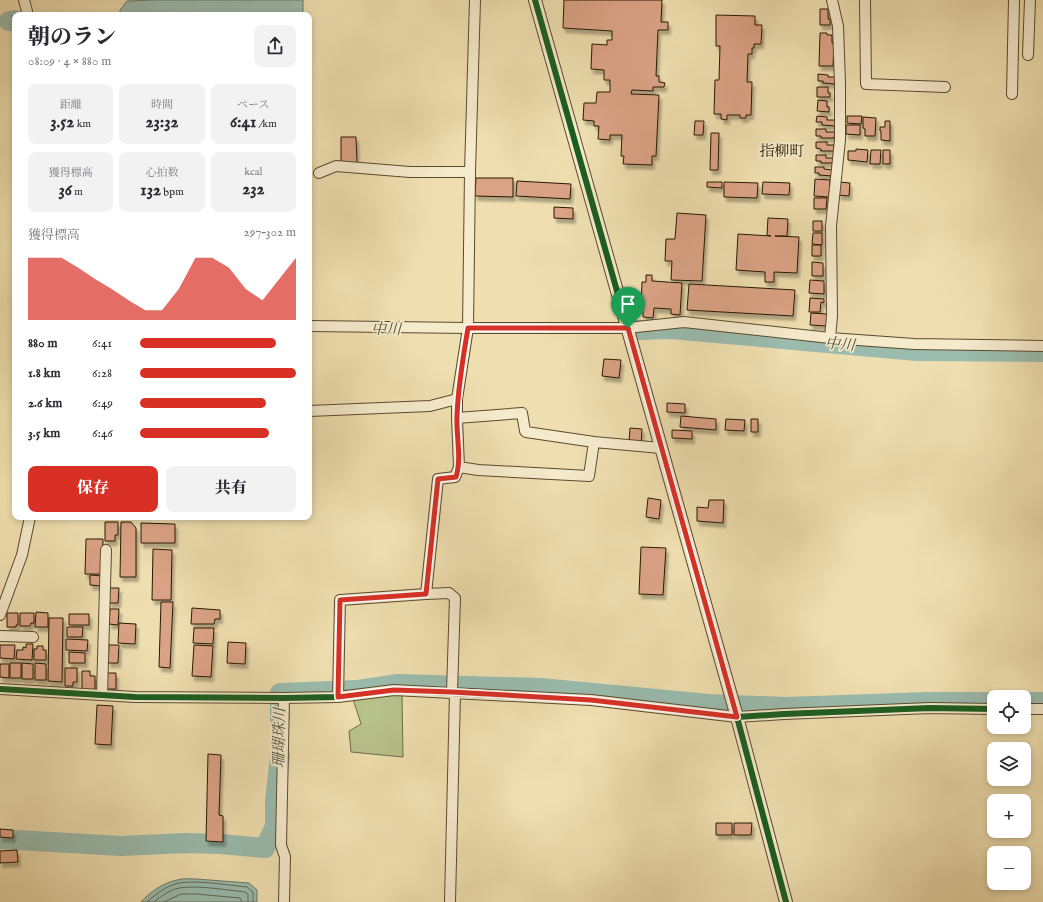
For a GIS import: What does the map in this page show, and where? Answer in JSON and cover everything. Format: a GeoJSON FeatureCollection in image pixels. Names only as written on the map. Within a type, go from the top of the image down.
{"type":"FeatureCollection","features":[{"type":"Feature","properties":{"kind":"street"},"geometry":{"type":"LineString","coordinates":[[24,0],[27,12]]}},
{"type":"Feature","properties":{"kind":"street"},"geometry":{"type":"LineString","coordinates":[[426,594],[438,479],[456,477],[459,468],[457,418],[458,399],[468,328],[470,172],[475,0]]}},
{"type":"Feature","properties":{"kind":"street"},"geometry":{"type":"LineString","coordinates":[[535,0],[737,717],[786,902]]}},
{"type":"Feature","properties":{"kind":"street"},"geometry":{"type":"LineString","coordinates":[[830,338],[832,316],[831,226],[840,140],[838,26],[832,0]]}},
{"type":"Feature","properties":{"kind":"street"},"geometry":{"type":"LineString","coordinates":[[865,0],[866,84],[945,87]]}},
{"type":"Feature","properties":{"kind":"street"},"geometry":{"type":"LineString","coordinates":[[1012,94],[1014,0]]}},
{"type":"Feature","properties":{"kind":"street"},"geometry":{"type":"LineString","coordinates":[[1028,55],[1030,0]]}},
{"type":"Feature","properties":{"kind":"street"},"geometry":{"type":"LineString","coordinates":[[319,173],[336,166],[410,172],[470,172]]}},
{"type":"Feature","properties":{"kind":"street"},"geometry":{"type":"LineString","coordinates":[[312,326],[628,328],[684,322],[830,338],[914,344],[1043,346]]}},
{"type":"Feature","properties":{"kind":"street"},"geometry":{"type":"LineString","coordinates":[[312,411],[430,406],[458,399]]}},
{"type":"Feature","properties":{"kind":"street"},"geometry":{"type":"LineString","coordinates":[[457,418],[522,413],[526,432],[594,442],[661,448]]}},
{"type":"Feature","properties":{"kind":"street"},"geometry":{"type":"LineString","coordinates":[[459,468],[589,476],[594,442]]}},
{"type":"Feature","properties":{"kind":"street"},"geometry":{"type":"LineString","coordinates":[[0,615],[22,555],[29,520]]}},
{"type":"Feature","properties":{"kind":"street"},"geometry":{"type":"LineString","coordinates":[[102,695],[106,550]]}},
{"type":"Feature","properties":{"kind":"street"},"geometry":{"type":"LineString","coordinates":[[338,697],[340,600],[449,593],[455,598],[450,902]]}},
{"type":"Feature","properties":{"kind":"street"},"geometry":{"type":"LineString","coordinates":[[0,636],[33,637]]}},
{"type":"Feature","properties":{"kind":"street"},"geometry":{"type":"LineString","coordinates":[[0,689],[136,697],[284,698],[338,697],[394,690],[454,692],[591,700],[737,717],[930,708],[987,709]]}},
{"type":"Feature","properties":{"kind":"street"},"geometry":{"type":"LineString","coordinates":[[284,698],[281,845],[285,857],[284,902]]}},
{"type":"Feature","properties":{"kind":"street"},"geometry":{"type":"LineString","coordinates":[[1031,709],[1043,709]]}},
{"type":"Feature","properties":{"kind":"green space"},"geometry":{"type":"Polygon","coordinates":[[[387,694],[402,695],[403,757],[351,752],[349,731],[361,724],[353,699],[387,694]]]}},
{"type":"Feature","properties":{"kind":"water"},"geometry":{"type":"Polygon","coordinates":[[[303,0],[303,12],[120,12],[127,1],[303,0]]]}},
{"type":"Feature","properties":{"kind":"water"},"geometry":{"type":"Polygon","coordinates":[[[182,879],[249,883],[257,890],[257,902],[141,902],[153,891],[167,883],[182,879]]]}},
{"type":"Feature","properties":{"kind":"building"},"geometry":{"type":"Polygon","coordinates":[[[564,0],[662,0],[661,22],[668,22],[668,30],[658,30],[656,76],[659,76],[659,82],[665,83],[664,87],[653,87],[653,91],[632,90],[631,94],[659,95],[656,156],[652,156],[652,165],[623,164],[624,156],[621,156],[622,135],[610,135],[610,140],[598,139],[599,126],[594,126],[594,121],[583,120],[584,103],[596,103],[597,92],[610,92],[610,80],[604,80],[604,70],[591,69],[592,44],[607,45],[607,40],[612,40],[612,31],[563,28],[564,0]]]}},
{"type":"Feature","properties":{"kind":"building"},"geometry":{"type":"Polygon","coordinates":[[[820,9],[828,9],[828,19],[830,19],[830,25],[820,25],[820,9]]]}},
{"type":"Feature","properties":{"kind":"building"},"geometry":{"type":"Polygon","coordinates":[[[716,15],[755,16],[755,25],[762,25],[761,44],[754,44],[752,54],[748,54],[747,82],[752,82],[751,115],[746,115],[746,118],[740,118],[740,115],[727,115],[727,120],[721,119],[721,114],[714,114],[715,80],[719,80],[720,46],[716,46],[716,15]]]}},
{"type":"Feature","properties":{"kind":"building"},"geometry":{"type":"Polygon","coordinates":[[[820,33],[832,35],[832,43],[834,44],[833,66],[819,66],[820,33]]]}},
{"type":"Feature","properties":{"kind":"building"},"geometry":{"type":"Polygon","coordinates":[[[818,74],[828,75],[828,77],[835,77],[835,84],[818,81],[818,74]]]}},
{"type":"Feature","properties":{"kind":"building"},"geometry":{"type":"Polygon","coordinates":[[[817,87],[828,87],[830,97],[817,97],[817,87]]]}},
{"type":"Feature","properties":{"kind":"building"},"geometry":{"type":"Polygon","coordinates":[[[818,100],[827,101],[829,112],[817,111],[818,100]]]}},
{"type":"Feature","properties":{"kind":"building"},"geometry":{"type":"Polygon","coordinates":[[[817,116],[827,117],[827,120],[835,120],[835,126],[822,125],[822,122],[816,122],[817,116]]]}},
{"type":"Feature","properties":{"kind":"building"},"geometry":{"type":"Polygon","coordinates":[[[847,116],[862,116],[861,124],[847,123],[847,116]]]}},
{"type":"Feature","properties":{"kind":"building"},"geometry":{"type":"Polygon","coordinates":[[[863,117],[876,118],[875,136],[865,136],[863,117]]]}},
{"type":"Feature","properties":{"kind":"building"},"geometry":{"type":"Polygon","coordinates":[[[695,121],[704,121],[703,135],[694,135],[695,121]]]}},
{"type":"Feature","properties":{"kind":"building"},"geometry":{"type":"Polygon","coordinates":[[[885,121],[890,121],[890,141],[881,140],[880,127],[885,127],[885,121]]]}},
{"type":"Feature","properties":{"kind":"building"},"geometry":{"type":"Polygon","coordinates":[[[846,125],[860,125],[860,135],[846,134],[846,125]]]}},
{"type":"Feature","properties":{"kind":"building"},"geometry":{"type":"Polygon","coordinates":[[[816,129],[826,129],[826,132],[835,132],[834,138],[821,138],[821,136],[816,136],[816,129]]]}},
{"type":"Feature","properties":{"kind":"building"},"geometry":{"type":"Polygon","coordinates":[[[711,133],[719,133],[718,170],[710,170],[711,133]]]}},
{"type":"Feature","properties":{"kind":"building"},"geometry":{"type":"Polygon","coordinates":[[[341,137],[356,137],[357,163],[341,163],[341,137]]]}},
{"type":"Feature","properties":{"kind":"building"},"geometry":{"type":"Polygon","coordinates":[[[816,142],[827,142],[827,145],[834,145],[834,151],[821,151],[821,149],[816,148],[816,142]]]}},
{"type":"Feature","properties":{"kind":"building"},"geometry":{"type":"Polygon","coordinates":[[[856,149],[868,150],[867,162],[848,160],[848,151],[856,151],[856,149]]]}},
{"type":"Feature","properties":{"kind":"building"},"geometry":{"type":"Polygon","coordinates":[[[871,150],[881,150],[880,164],[870,164],[871,150]]]}},
{"type":"Feature","properties":{"kind":"building"},"geometry":{"type":"Polygon","coordinates":[[[883,150],[890,150],[890,164],[883,164],[883,150]]]}},
{"type":"Feature","properties":{"kind":"building"},"geometry":{"type":"Polygon","coordinates":[[[816,155],[826,155],[826,158],[833,158],[833,163],[821,163],[821,161],[816,161],[816,155]]]}},
{"type":"Feature","properties":{"kind":"building"},"geometry":{"type":"Polygon","coordinates":[[[815,167],[824,167],[824,169],[832,170],[832,176],[819,175],[819,173],[815,173],[815,167]]]}},
{"type":"Feature","properties":{"kind":"building"},"geometry":{"type":"Polygon","coordinates":[[[476,178],[513,178],[513,197],[475,196],[476,178]]]}},
{"type":"Feature","properties":{"kind":"building"},"geometry":{"type":"Polygon","coordinates":[[[815,179],[830,180],[829,197],[814,196],[815,179]]]}},
{"type":"Feature","properties":{"kind":"building"},"geometry":{"type":"Polygon","coordinates":[[[517,181],[571,184],[570,199],[516,196],[517,181]]]}},
{"type":"Feature","properties":{"kind":"building"},"geometry":{"type":"Polygon","coordinates":[[[707,182],[722,182],[722,188],[707,187],[707,182]]]}},
{"type":"Feature","properties":{"kind":"building"},"geometry":{"type":"Polygon","coordinates":[[[724,182],[758,183],[757,198],[724,197],[724,182]]]}},
{"type":"Feature","properties":{"kind":"building"},"geometry":{"type":"Polygon","coordinates":[[[763,182],[790,183],[789,195],[762,194],[763,182]]]}},
{"type":"Feature","properties":{"kind":"building"},"geometry":{"type":"Polygon","coordinates":[[[839,182],[850,183],[849,196],[838,195],[839,182]]]}},
{"type":"Feature","properties":{"kind":"building"},"geometry":{"type":"Polygon","coordinates":[[[814,198],[827,198],[826,209],[814,209],[814,198]]]}},
{"type":"Feature","properties":{"kind":"building"},"geometry":{"type":"Polygon","coordinates":[[[554,207],[573,208],[573,219],[554,218],[554,207]]]}},
{"type":"Feature","properties":{"kind":"building"},"geometry":{"type":"Polygon","coordinates":[[[677,213],[706,215],[702,281],[671,280],[672,261],[665,261],[666,239],[675,239],[677,213]]]}},
{"type":"Feature","properties":{"kind":"building"},"geometry":{"type":"Polygon","coordinates":[[[768,218],[788,219],[787,236],[775,236],[799,237],[797,273],[774,272],[774,282],[765,282],[765,272],[736,270],[738,234],[771,236],[767,235],[768,218]]]}},
{"type":"Feature","properties":{"kind":"building"},"geometry":{"type":"Polygon","coordinates":[[[813,221],[822,221],[822,231],[813,231],[813,221]]]}},
{"type":"Feature","properties":{"kind":"building"},"geometry":{"type":"Polygon","coordinates":[[[813,233],[822,233],[822,245],[812,244],[813,233]]]}},
{"type":"Feature","properties":{"kind":"building"},"geometry":{"type":"Polygon","coordinates":[[[812,245],[821,245],[821,256],[812,256],[812,245]]]}},
{"type":"Feature","properties":{"kind":"building"},"geometry":{"type":"Polygon","coordinates":[[[812,262],[823,263],[823,276],[812,276],[812,262]]]}},
{"type":"Feature","properties":{"kind":"building"},"geometry":{"type":"Polygon","coordinates":[[[646,275],[652,275],[652,281],[682,283],[680,315],[671,314],[671,309],[654,308],[653,318],[643,317],[643,306],[641,306],[642,282],[646,282],[646,275]]]}},
{"type":"Feature","properties":{"kind":"building"},"geometry":{"type":"Polygon","coordinates":[[[810,280],[824,281],[824,294],[809,293],[810,280]]]}},
{"type":"Feature","properties":{"kind":"building"},"geometry":{"type":"Polygon","coordinates":[[[689,284],[795,290],[793,316],[687,310],[689,284]]]}},
{"type":"Feature","properties":{"kind":"building"},"geometry":{"type":"Polygon","coordinates":[[[810,298],[824,299],[824,303],[821,302],[820,312],[809,312],[810,298]]]}},
{"type":"Feature","properties":{"kind":"building"},"geometry":{"type":"Polygon","coordinates":[[[811,313],[827,314],[827,326],[810,325],[811,313]]]}},
{"type":"Feature","properties":{"kind":"building"},"geometry":{"type":"Polygon","coordinates":[[[604,359],[621,360],[619,378],[602,376],[604,359]]]}},
{"type":"Feature","properties":{"kind":"building"},"geometry":{"type":"Polygon","coordinates":[[[667,403],[685,404],[685,413],[667,412],[667,403]]]}},
{"type":"Feature","properties":{"kind":"building"},"geometry":{"type":"Polygon","coordinates":[[[681,416],[716,419],[716,430],[680,427],[681,416]]]}},
{"type":"Feature","properties":{"kind":"building"},"geometry":{"type":"Polygon","coordinates":[[[726,419],[745,420],[744,431],[725,430],[726,419]]]}},
{"type":"Feature","properties":{"kind":"building"},"geometry":{"type":"Polygon","coordinates":[[[751,419],[758,419],[758,432],[751,432],[751,419]]]}},
{"type":"Feature","properties":{"kind":"building"},"geometry":{"type":"Polygon","coordinates":[[[630,428],[642,429],[641,444],[629,442],[630,428]]]}},
{"type":"Feature","properties":{"kind":"building"},"geometry":{"type":"Polygon","coordinates":[[[672,430],[692,431],[692,439],[672,438],[672,430]]]}},
{"type":"Feature","properties":{"kind":"building"},"geometry":{"type":"Polygon","coordinates":[[[648,498],[661,500],[659,519],[646,517],[648,498]]]}},
{"type":"Feature","properties":{"kind":"building"},"geometry":{"type":"Polygon","coordinates":[[[709,500],[724,500],[723,523],[697,521],[697,507],[708,508],[709,500]]]}},
{"type":"Feature","properties":{"kind":"building"},"geometry":{"type":"Polygon","coordinates":[[[105,522],[118,522],[118,535],[115,535],[115,541],[105,541],[105,522]]]}},
{"type":"Feature","properties":{"kind":"building"},"geometry":{"type":"Polygon","coordinates":[[[121,522],[131,522],[136,528],[136,577],[120,577],[121,522]]]}},
{"type":"Feature","properties":{"kind":"building"},"geometry":{"type":"Polygon","coordinates":[[[141,523],[175,524],[175,543],[141,543],[141,523]]]}},
{"type":"Feature","properties":{"kind":"building"},"geometry":{"type":"Polygon","coordinates":[[[86,539],[103,539],[102,574],[85,574],[86,539]]]}},
{"type":"Feature","properties":{"kind":"building"},"geometry":{"type":"Polygon","coordinates":[[[641,547],[666,548],[663,595],[639,594],[641,547]]]}},
{"type":"Feature","properties":{"kind":"building"},"geometry":{"type":"Polygon","coordinates":[[[153,549],[172,550],[171,600],[152,600],[153,549]]]}},
{"type":"Feature","properties":{"kind":"building"},"geometry":{"type":"Polygon","coordinates":[[[90,575],[102,576],[102,586],[90,585],[90,575]]]}},
{"type":"Feature","properties":{"kind":"building"},"geometry":{"type":"Polygon","coordinates":[[[110,588],[119,588],[118,603],[109,603],[110,588]]]}},
{"type":"Feature","properties":{"kind":"building"},"geometry":{"type":"Polygon","coordinates":[[[161,602],[173,602],[170,668],[159,667],[161,602]]]}},
{"type":"Feature","properties":{"kind":"building"},"geometry":{"type":"Polygon","coordinates":[[[192,608],[220,610],[220,619],[215,619],[214,624],[191,624],[192,608]]]}},
{"type":"Feature","properties":{"kind":"building"},"geometry":{"type":"Polygon","coordinates":[[[110,609],[119,609],[118,625],[109,624],[110,609]]]}},
{"type":"Feature","properties":{"kind":"building"},"geometry":{"type":"Polygon","coordinates":[[[36,612],[48,613],[48,627],[35,627],[36,612]]]}},
{"type":"Feature","properties":{"kind":"building"},"geometry":{"type":"Polygon","coordinates":[[[7,613],[18,613],[18,625],[16,625],[16,627],[7,627],[7,613]]]}},
{"type":"Feature","properties":{"kind":"building"},"geometry":{"type":"Polygon","coordinates":[[[20,613],[34,613],[34,623],[31,623],[30,626],[20,626],[20,613]]]}},
{"type":"Feature","properties":{"kind":"building"},"geometry":{"type":"Polygon","coordinates":[[[69,614],[89,614],[89,625],[69,625],[69,614]]]}},
{"type":"Feature","properties":{"kind":"building"},"geometry":{"type":"Polygon","coordinates":[[[49,618],[63,618],[62,682],[48,681],[49,618]]]}},
{"type":"Feature","properties":{"kind":"building"},"geometry":{"type":"Polygon","coordinates":[[[119,623],[136,624],[135,644],[118,643],[119,623]]]}},
{"type":"Feature","properties":{"kind":"building"},"geometry":{"type":"Polygon","coordinates":[[[67,627],[83,627],[82,637],[67,637],[67,627]]]}},
{"type":"Feature","properties":{"kind":"building"},"geometry":{"type":"Polygon","coordinates":[[[194,628],[214,628],[213,644],[193,643],[194,628]]]}},
{"type":"Feature","properties":{"kind":"building"},"geometry":{"type":"Polygon","coordinates":[[[66,639],[88,640],[87,651],[66,650],[66,639]]]}},
{"type":"Feature","properties":{"kind":"building"},"geometry":{"type":"Polygon","coordinates":[[[228,642],[246,643],[245,664],[227,663],[228,642]]]}},
{"type":"Feature","properties":{"kind":"building"},"geometry":{"type":"Polygon","coordinates":[[[26,644],[33,644],[32,660],[16,659],[17,650],[23,650],[23,647],[26,648],[26,644]]]}},
{"type":"Feature","properties":{"kind":"building"},"geometry":{"type":"Polygon","coordinates":[[[0,645],[15,645],[14,659],[0,658],[0,645]]]}},
{"type":"Feature","properties":{"kind":"building"},"geometry":{"type":"Polygon","coordinates":[[[109,645],[119,645],[118,663],[108,663],[109,645]]]}},
{"type":"Feature","properties":{"kind":"building"},"geometry":{"type":"Polygon","coordinates":[[[194,645],[213,646],[211,677],[192,676],[194,645]]]}},
{"type":"Feature","properties":{"kind":"building"},"geometry":{"type":"Polygon","coordinates":[[[37,646],[43,646],[43,650],[46,650],[46,660],[34,660],[34,649],[37,649],[37,646]]]}},
{"type":"Feature","properties":{"kind":"building"},"geometry":{"type":"Polygon","coordinates":[[[69,652],[85,653],[85,663],[69,663],[69,652]]]}},
{"type":"Feature","properties":{"kind":"building"},"geometry":{"type":"Polygon","coordinates":[[[10,663],[21,663],[21,678],[10,678],[10,663]]]}},
{"type":"Feature","properties":{"kind":"building"},"geometry":{"type":"Polygon","coordinates":[[[22,663],[33,664],[33,679],[22,679],[22,663]]]}},
{"type":"Feature","properties":{"kind":"building"},"geometry":{"type":"Polygon","coordinates":[[[35,663],[46,664],[46,680],[35,680],[35,663]]]}},
{"type":"Feature","properties":{"kind":"building"},"geometry":{"type":"Polygon","coordinates":[[[0,664],[9,664],[9,678],[0,677],[0,664]]]}},
{"type":"Feature","properties":{"kind":"building"},"geometry":{"type":"Polygon","coordinates":[[[65,668],[77,668],[77,682],[73,682],[73,686],[65,686],[65,668]]]}},
{"type":"Feature","properties":{"kind":"building"},"geometry":{"type":"Polygon","coordinates":[[[82,671],[90,671],[90,676],[95,676],[95,690],[82,690],[82,671]]]}},
{"type":"Feature","properties":{"kind":"building"},"geometry":{"type":"Polygon","coordinates":[[[107,673],[116,673],[116,689],[107,689],[107,673]]]}},
{"type":"Feature","properties":{"kind":"building"},"geometry":{"type":"Polygon","coordinates":[[[97,705],[113,706],[111,745],[95,744],[97,705]]]}},
{"type":"Feature","properties":{"kind":"building"},"geometry":{"type":"Polygon","coordinates":[[[208,754],[221,755],[219,815],[223,816],[223,842],[206,841],[208,754]]]}},
{"type":"Feature","properties":{"kind":"building"},"geometry":{"type":"Polygon","coordinates":[[[716,823],[732,823],[732,835],[716,835],[716,823]]]}},
{"type":"Feature","properties":{"kind":"building"},"geometry":{"type":"Polygon","coordinates":[[[734,823],[752,823],[751,835],[734,835],[734,823]]]}},
{"type":"Feature","properties":{"kind":"building"},"geometry":{"type":"Polygon","coordinates":[[[0,829],[13,830],[13,838],[0,837],[0,829]]]}},
{"type":"Feature","properties":{"kind":"building"},"geometry":{"type":"Polygon","coordinates":[[[17,850],[18,862],[0,863],[0,851],[17,850]]]}},
{"type":"Feature","properties":{"kind":"waterway","name":"中川"},"geometry":{"type":"LineString","coordinates":[[638,330],[671,329],[917,351],[1043,352]]}},
{"type":"Feature","properties":{"kind":"waterway","name":"珊瑚珠川"},"geometry":{"type":"LineString","coordinates":[[280,718],[280,693],[358,690],[398,684],[541,688],[708,704],[786,707],[927,702],[987,702]]}},
{"type":"Feature","properties":{"kind":"waterway","name":"珊瑚珠川"},"geometry":{"type":"LineString","coordinates":[[1031,702],[1043,702]]}},
{"type":"Feature","properties":{"kind":"waterway","name":"珊瑚珠川"},"geometry":{"type":"LineString","coordinates":[[0,839],[121,846],[186,843],[221,844],[265,848],[275,826],[275,801],[280,756]]}},
{"type":"Feature","properties":{"kind":"cycle path"},"geometry":{"type":"LineString","coordinates":[[535,0],[737,717],[786,902]]}},
{"type":"Feature","properties":{"kind":"cycle path"},"geometry":{"type":"LineString","coordinates":[[0,689],[135,697],[284,698],[338,697],[394,690],[591,700],[737,717],[930,708],[987,709]]}},
{"type":"Feature","properties":{"kind":"district","name":"指柳町"},"geometry":{"type":"Point","coordinates":[782,151]}},
{"type":"Feature","properties":{"kind":"route"},"geometry":{"type":"LineString","coordinates":[[468,328],[628,328],[737,717],[591,700],[452,692],[394,690],[338,697],[340,600],[426,594],[438,479],[456,477],[459,468],[457,418],[458,399],[468,328]]}}]}
